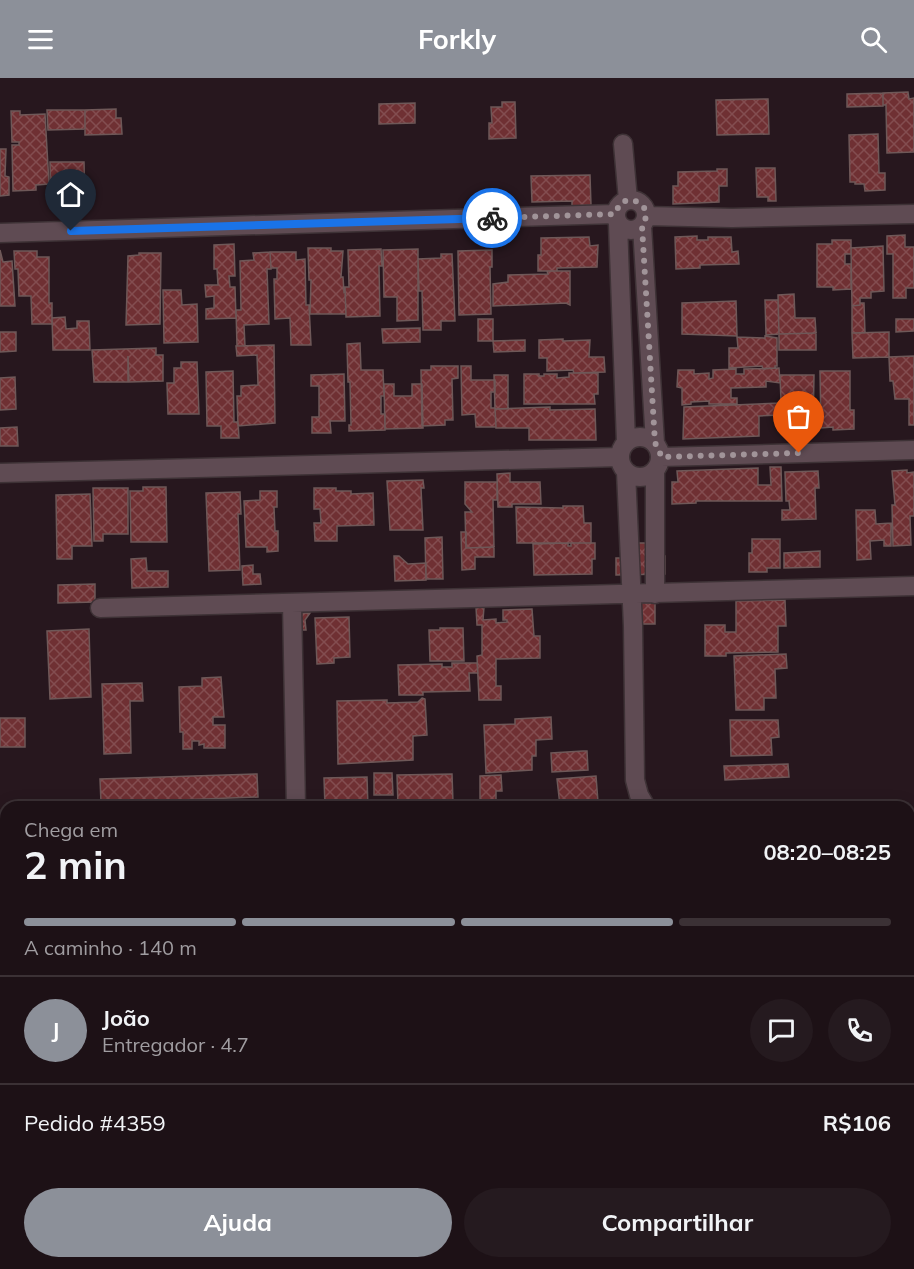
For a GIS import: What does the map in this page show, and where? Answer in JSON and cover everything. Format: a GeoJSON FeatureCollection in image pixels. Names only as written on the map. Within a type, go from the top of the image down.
{"type":"FeatureCollection","features":[{"type":"Feature","properties":{"kind":"street"},"geometry":{"type":"LineString","coordinates":[[624,144],[628,200]]}},
{"type":"Feature","properties":{"kind":"street"},"geometry":{"type":"LineString","coordinates":[[642,801],[635,780],[629,530],[624,457],[617,219],[619,205],[628,200],[637,201],[644,207],[657,457],[655,594]]}},
{"type":"Feature","properties":{"kind":"street"},"geometry":{"type":"LineString","coordinates":[[617,219],[625,229],[634,230],[644,221],[914,214]]}},
{"type":"Feature","properties":{"kind":"street"},"geometry":{"type":"LineString","coordinates":[[0,233],[617,219]]}},
{"type":"Feature","properties":{"kind":"street"},"geometry":{"type":"LineString","coordinates":[[624,457],[632,438],[640,437],[657,457]]}},
{"type":"Feature","properties":{"kind":"street"},"geometry":{"type":"LineString","coordinates":[[657,457],[914,450]]}},
{"type":"Feature","properties":{"kind":"street"},"geometry":{"type":"LineString","coordinates":[[624,457],[640,477],[648,476],[657,457]]}},
{"type":"Feature","properties":{"kind":"street"},"geometry":{"type":"LineString","coordinates":[[0,473],[624,457]]}},
{"type":"Feature","properties":{"kind":"street"},"geometry":{"type":"LineString","coordinates":[[629,530],[655,528]]}},
{"type":"Feature","properties":{"kind":"street"},"geometry":{"type":"LineString","coordinates":[[100,608],[914,586]]}},
{"type":"Feature","properties":{"kind":"street"},"geometry":{"type":"LineString","coordinates":[[292,603],[296,801]]}},
{"type":"Feature","properties":{"kind":"building"},"geometry":{"type":"Polygon","coordinates":[[[908,92],[909,99],[914,98],[914,152],[887,153],[886,105],[883,105],[883,93],[908,92]]]}},
{"type":"Feature","properties":{"kind":"building"},"geometry":{"type":"Polygon","coordinates":[[[883,93],[883,106],[847,107],[847,94],[883,93]]]}},
{"type":"Feature","properties":{"kind":"building"},"geometry":{"type":"Polygon","coordinates":[[[768,99],[769,134],[717,135],[716,100],[768,99]]]}},
{"type":"Feature","properties":{"kind":"building"},"geometry":{"type":"Polygon","coordinates":[[[502,102],[515,102],[516,138],[489,139],[489,123],[492,123],[491,107],[502,107],[502,102]]]}},
{"type":"Feature","properties":{"kind":"building"},"geometry":{"type":"Polygon","coordinates":[[[415,103],[415,123],[379,124],[379,104],[415,103]]]}},
{"type":"Feature","properties":{"kind":"building"},"geometry":{"type":"Polygon","coordinates":[[[116,109],[116,118],[121,118],[122,134],[85,135],[85,110],[116,109]]]}},
{"type":"Feature","properties":{"kind":"building"},"geometry":{"type":"Polygon","coordinates":[[[47,110],[85,110],[85,129],[48,130],[47,110]]]}},
{"type":"Feature","properties":{"kind":"building"},"geometry":{"type":"Polygon","coordinates":[[[11,111],[20,111],[20,115],[45,114],[49,184],[36,185],[36,190],[13,191],[12,145],[19,145],[19,142],[12,142],[11,111]]]}},
{"type":"Feature","properties":{"kind":"building"},"geometry":{"type":"Polygon","coordinates":[[[878,134],[879,173],[885,173],[885,190],[865,191],[864,184],[850,182],[849,135],[878,134]]]}},
{"type":"Feature","properties":{"kind":"building"},"geometry":{"type":"Polygon","coordinates":[[[0,149],[6,149],[5,176],[9,177],[9,195],[0,196],[0,149]]]}},
{"type":"Feature","properties":{"kind":"building"},"geometry":{"type":"Polygon","coordinates":[[[50,162],[84,162],[85,199],[51,202],[50,162]]]}},
{"type":"Feature","properties":{"kind":"building"},"geometry":{"type":"Polygon","coordinates":[[[756,168],[775,168],[776,201],[768,201],[768,197],[757,197],[756,168]]]}},
{"type":"Feature","properties":{"kind":"building"},"geometry":{"type":"Polygon","coordinates":[[[717,169],[727,169],[727,186],[719,186],[719,202],[673,204],[673,186],[678,186],[678,172],[717,171],[717,169]]]}},
{"type":"Feature","properties":{"kind":"building"},"geometry":{"type":"Polygon","coordinates":[[[590,175],[591,205],[572,206],[572,201],[532,202],[531,176],[590,175]]]}},
{"type":"Feature","properties":{"kind":"building"},"geometry":{"type":"Polygon","coordinates":[[[905,235],[905,247],[914,247],[914,288],[906,288],[906,298],[893,298],[893,254],[887,254],[887,236],[905,235]]]}},
{"type":"Feature","properties":{"kind":"building"},"geometry":{"type":"Polygon","coordinates":[[[697,236],[697,240],[708,240],[708,237],[731,237],[732,252],[738,251],[739,264],[700,265],[700,268],[676,269],[675,237],[697,236]]]}},
{"type":"Feature","properties":{"kind":"building"},"geometry":{"type":"Polygon","coordinates":[[[589,237],[590,246],[598,245],[597,267],[538,271],[541,238],[589,237]]]}},
{"type":"Feature","properties":{"kind":"building"},"geometry":{"type":"Polygon","coordinates":[[[832,240],[851,240],[851,254],[845,254],[845,264],[851,264],[851,289],[833,290],[833,287],[817,287],[817,244],[832,244],[832,240]]]}},
{"type":"Feature","properties":{"kind":"building"},"geometry":{"type":"Polygon","coordinates":[[[234,244],[235,276],[229,276],[230,287],[235,287],[236,318],[206,319],[206,309],[214,308],[214,296],[206,297],[205,285],[218,285],[217,269],[214,269],[214,245],[234,244]]]}},
{"type":"Feature","properties":{"kind":"building"},"geometry":{"type":"Polygon","coordinates":[[[883,246],[884,291],[871,292],[871,298],[860,298],[860,305],[852,306],[851,248],[883,246]]]}},
{"type":"Feature","properties":{"kind":"building"},"geometry":{"type":"Polygon","coordinates":[[[308,248],[331,248],[331,251],[343,251],[341,277],[343,277],[345,291],[346,314],[310,314],[311,280],[309,280],[308,248]]]}},
{"type":"Feature","properties":{"kind":"building"},"geometry":{"type":"Polygon","coordinates":[[[381,249],[380,316],[346,317],[345,287],[349,287],[348,250],[381,249]]]}},
{"type":"Feature","properties":{"kind":"building"},"geometry":{"type":"Polygon","coordinates":[[[418,249],[418,320],[397,321],[397,297],[384,297],[383,250],[418,249]]]}},
{"type":"Feature","properties":{"kind":"building"},"geometry":{"type":"Polygon","coordinates":[[[0,250],[3,262],[12,261],[15,306],[0,306],[0,250]]]}},
{"type":"Feature","properties":{"kind":"building"},"geometry":{"type":"Polygon","coordinates":[[[492,250],[491,314],[459,315],[458,251],[492,250]]]}},
{"type":"Feature","properties":{"kind":"building"},"geometry":{"type":"Polygon","coordinates":[[[14,251],[37,251],[37,257],[49,257],[49,303],[52,303],[52,324],[32,324],[31,296],[19,296],[18,269],[15,269],[14,251]]]}},
{"type":"Feature","properties":{"kind":"building"},"geometry":{"type":"Polygon","coordinates":[[[270,252],[296,252],[296,260],[305,259],[306,305],[309,305],[311,345],[291,345],[290,318],[275,319],[274,279],[277,279],[277,268],[271,268],[270,252]]]}},
{"type":"Feature","properties":{"kind":"building"},"geometry":{"type":"Polygon","coordinates":[[[270,252],[271,269],[267,269],[269,324],[244,325],[245,346],[237,346],[236,310],[241,310],[240,261],[254,260],[253,253],[270,252]]]}},
{"type":"Feature","properties":{"kind":"building"},"geometry":{"type":"Polygon","coordinates":[[[139,253],[161,253],[160,324],[126,325],[128,256],[139,255],[139,253]]]}},
{"type":"Feature","properties":{"kind":"building"},"geometry":{"type":"Polygon","coordinates":[[[441,254],[452,254],[455,321],[441,321],[441,330],[423,330],[418,259],[441,258],[441,254]]]}},
{"type":"Feature","properties":{"kind":"building"},"geometry":{"type":"Polygon","coordinates":[[[547,271],[570,271],[570,305],[566,303],[493,306],[493,284],[508,282],[508,275],[548,274],[547,271]]]}},
{"type":"Feature","properties":{"kind":"building"},"geometry":{"type":"Polygon","coordinates":[[[163,290],[181,290],[182,305],[197,304],[198,342],[164,343],[163,290]]]}},
{"type":"Feature","properties":{"kind":"building"},"geometry":{"type":"Polygon","coordinates":[[[794,294],[795,318],[815,318],[816,333],[779,334],[778,295],[794,294]]]}},
{"type":"Feature","properties":{"kind":"building"},"geometry":{"type":"Polygon","coordinates":[[[765,300],[778,300],[779,334],[766,335],[765,300]]]}},
{"type":"Feature","properties":{"kind":"building"},"geometry":{"type":"Polygon","coordinates":[[[736,301],[737,336],[682,334],[682,303],[736,301]]]}},
{"type":"Feature","properties":{"kind":"building"},"geometry":{"type":"Polygon","coordinates":[[[864,303],[865,333],[852,333],[852,306],[860,305],[864,303]]]}},
{"type":"Feature","properties":{"kind":"building"},"geometry":{"type":"Polygon","coordinates":[[[65,317],[66,329],[77,328],[77,321],[89,321],[90,350],[53,350],[52,318],[65,317]]]}},
{"type":"Feature","properties":{"kind":"building"},"geometry":{"type":"Polygon","coordinates":[[[478,319],[493,319],[493,341],[478,341],[478,319]]]}},
{"type":"Feature","properties":{"kind":"building"},"geometry":{"type":"Polygon","coordinates":[[[896,319],[914,319],[914,331],[896,332],[896,319]]]}},
{"type":"Feature","properties":{"kind":"building"},"geometry":{"type":"Polygon","coordinates":[[[420,328],[420,342],[383,343],[382,329],[420,328]]]}},
{"type":"Feature","properties":{"kind":"building"},"geometry":{"type":"Polygon","coordinates":[[[0,332],[16,332],[16,351],[0,352],[0,332]]]}},
{"type":"Feature","properties":{"kind":"building"},"geometry":{"type":"Polygon","coordinates":[[[889,332],[889,357],[853,358],[852,333],[889,332]]]}},
{"type":"Feature","properties":{"kind":"building"},"geometry":{"type":"Polygon","coordinates":[[[816,333],[816,350],[779,350],[779,334],[816,333]]]}},
{"type":"Feature","properties":{"kind":"building"},"geometry":{"type":"Polygon","coordinates":[[[765,336],[777,338],[777,366],[775,368],[763,369],[762,366],[729,368],[729,348],[738,348],[737,337],[765,338],[765,336]]]}},
{"type":"Feature","properties":{"kind":"building"},"geometry":{"type":"Polygon","coordinates":[[[563,339],[563,341],[590,340],[589,357],[604,357],[605,372],[547,371],[547,358],[539,358],[539,340],[563,339]]]}},
{"type":"Feature","properties":{"kind":"building"},"geometry":{"type":"Polygon","coordinates":[[[525,340],[525,351],[494,352],[493,341],[525,340]]]}},
{"type":"Feature","properties":{"kind":"building"},"geometry":{"type":"Polygon","coordinates":[[[360,343],[361,370],[383,370],[384,396],[381,396],[381,414],[385,414],[385,430],[349,431],[349,425],[351,425],[347,344],[360,343]]]}},
{"type":"Feature","properties":{"kind":"building"},"geometry":{"type":"Polygon","coordinates":[[[274,345],[275,423],[238,426],[237,396],[241,396],[241,386],[258,385],[257,355],[237,356],[236,346],[274,345]]]}},
{"type":"Feature","properties":{"kind":"building"},"geometry":{"type":"Polygon","coordinates":[[[156,348],[156,355],[163,355],[163,381],[129,382],[128,356],[128,382],[94,382],[92,350],[156,348]]]}},
{"type":"Feature","properties":{"kind":"building"},"geometry":{"type":"Polygon","coordinates":[[[914,356],[914,425],[909,425],[909,399],[895,399],[893,381],[890,381],[889,357],[914,356]]]}},
{"type":"Feature","properties":{"kind":"building"},"geometry":{"type":"Polygon","coordinates":[[[181,362],[197,362],[199,414],[168,414],[167,383],[174,383],[174,368],[181,368],[181,362]]]}},
{"type":"Feature","properties":{"kind":"building"},"geometry":{"type":"Polygon","coordinates":[[[431,366],[458,366],[458,378],[452,379],[453,420],[445,420],[445,425],[422,426],[421,370],[431,370],[431,366]]]}},
{"type":"Feature","properties":{"kind":"building"},"geometry":{"type":"Polygon","coordinates":[[[461,366],[471,366],[471,380],[495,380],[495,392],[491,392],[491,408],[495,408],[496,427],[476,427],[475,414],[462,415],[461,366]]]}},
{"type":"Feature","properties":{"kind":"building"},"geometry":{"type":"Polygon","coordinates":[[[779,368],[780,383],[766,381],[766,387],[731,388],[731,398],[737,398],[737,404],[709,404],[709,401],[682,405],[682,388],[677,387],[678,370],[694,370],[694,374],[709,373],[709,379],[713,378],[713,370],[736,369],[736,374],[744,374],[744,369],[779,368]]]}},
{"type":"Feature","properties":{"kind":"building"},"geometry":{"type":"Polygon","coordinates":[[[233,371],[234,422],[238,422],[239,438],[221,438],[221,426],[207,426],[206,372],[233,371]]]}},
{"type":"Feature","properties":{"kind":"building"},"geometry":{"type":"Polygon","coordinates":[[[820,371],[850,371],[850,410],[854,410],[854,429],[821,428],[820,371]]]}},
{"type":"Feature","properties":{"kind":"building"},"geometry":{"type":"Polygon","coordinates":[[[569,373],[598,373],[598,394],[594,394],[595,404],[524,404],[524,374],[544,376],[544,374],[557,374],[557,378],[569,377],[569,373]]]}},
{"type":"Feature","properties":{"kind":"building"},"geometry":{"type":"Polygon","coordinates":[[[344,374],[345,421],[330,421],[331,433],[312,433],[312,417],[319,417],[319,386],[311,386],[311,375],[344,374]]]}},
{"type":"Feature","properties":{"kind":"building"},"geometry":{"type":"Polygon","coordinates":[[[494,375],[508,375],[508,409],[495,409],[494,375]]]}},
{"type":"Feature","properties":{"kind":"building"},"geometry":{"type":"Polygon","coordinates":[[[780,375],[814,375],[813,430],[784,430],[782,427],[780,375]]]}},
{"type":"Feature","properties":{"kind":"building"},"geometry":{"type":"Polygon","coordinates":[[[15,377],[16,409],[0,410],[0,378],[15,377]]]}},
{"type":"Feature","properties":{"kind":"building"},"geometry":{"type":"Polygon","coordinates":[[[384,384],[394,384],[394,396],[412,396],[412,384],[422,384],[423,428],[385,429],[384,384]]]}},
{"type":"Feature","properties":{"kind":"building"},"geometry":{"type":"Polygon","coordinates":[[[780,403],[780,415],[759,416],[759,436],[683,439],[684,407],[780,403]]]}},
{"type":"Feature","properties":{"kind":"building"},"geometry":{"type":"Polygon","coordinates":[[[550,407],[550,410],[595,409],[596,440],[529,440],[529,428],[496,428],[495,409],[550,407]]]}},
{"type":"Feature","properties":{"kind":"building"},"geometry":{"type":"Polygon","coordinates":[[[17,427],[18,446],[0,446],[0,428],[17,427]]]}},
{"type":"Feature","properties":{"kind":"building"},"geometry":{"type":"Polygon","coordinates":[[[770,467],[781,467],[782,501],[696,501],[696,503],[672,504],[672,482],[678,482],[677,471],[758,468],[758,485],[771,485],[770,467]]]}},
{"type":"Feature","properties":{"kind":"building"},"geometry":{"type":"Polygon","coordinates":[[[907,470],[907,473],[914,472],[914,516],[910,516],[911,545],[893,546],[892,505],[895,505],[892,471],[907,470]]]}},
{"type":"Feature","properties":{"kind":"building"},"geometry":{"type":"Polygon","coordinates":[[[818,471],[819,488],[815,488],[816,519],[782,520],[782,510],[790,510],[789,501],[786,501],[785,472],[818,471]]]}},
{"type":"Feature","properties":{"kind":"building"},"geometry":{"type":"Polygon","coordinates":[[[510,473],[510,482],[540,482],[541,504],[512,504],[512,507],[498,507],[497,474],[510,473]]]}},
{"type":"Feature","properties":{"kind":"building"},"geometry":{"type":"Polygon","coordinates":[[[423,480],[424,488],[421,488],[423,530],[390,530],[387,481],[423,480]]]}},
{"type":"Feature","properties":{"kind":"building"},"geometry":{"type":"Polygon","coordinates":[[[465,482],[497,482],[497,500],[493,500],[494,547],[466,548],[465,512],[472,512],[465,504],[465,482]]]}},
{"type":"Feature","properties":{"kind":"building"},"geometry":{"type":"Polygon","coordinates":[[[143,487],[166,487],[167,542],[131,542],[130,491],[143,491],[143,487]]]}},
{"type":"Feature","properties":{"kind":"building"},"geometry":{"type":"Polygon","coordinates":[[[93,488],[128,488],[128,534],[103,534],[103,541],[94,541],[93,488]]]}},
{"type":"Feature","properties":{"kind":"building"},"geometry":{"type":"Polygon","coordinates":[[[314,488],[336,488],[336,491],[351,491],[351,494],[373,493],[374,525],[337,526],[337,541],[315,541],[314,523],[321,523],[320,509],[314,509],[314,488]]]}},
{"type":"Feature","properties":{"kind":"building"},"geometry":{"type":"Polygon","coordinates":[[[260,491],[277,491],[277,507],[274,507],[275,531],[278,531],[278,551],[267,552],[267,547],[246,547],[244,501],[260,500],[260,491]]]}},
{"type":"Feature","properties":{"kind":"building"},"geometry":{"type":"Polygon","coordinates":[[[240,492],[241,514],[238,514],[240,570],[209,571],[206,493],[240,492]]]}},
{"type":"Feature","properties":{"kind":"building"},"geometry":{"type":"Polygon","coordinates":[[[90,494],[92,546],[72,546],[72,559],[57,559],[56,495],[90,494]]]}},
{"type":"Feature","properties":{"kind":"building"},"geometry":{"type":"Polygon","coordinates":[[[563,506],[583,506],[584,523],[591,523],[591,543],[517,543],[516,507],[563,508],[563,506]]]}},
{"type":"Feature","properties":{"kind":"building"},"geometry":{"type":"Polygon","coordinates":[[[856,510],[875,510],[876,524],[891,523],[891,546],[884,546],[884,540],[870,541],[871,559],[857,560],[856,510]]]}},
{"type":"Feature","properties":{"kind":"building"},"geometry":{"type":"Polygon","coordinates":[[[461,532],[466,532],[466,548],[494,547],[494,557],[475,557],[475,569],[462,570],[461,532]]]}},
{"type":"Feature","properties":{"kind":"building"},"geometry":{"type":"Polygon","coordinates":[[[442,537],[443,579],[426,579],[425,538],[442,537]]]}},
{"type":"Feature","properties":{"kind":"building"},"geometry":{"type":"Polygon","coordinates":[[[752,539],[780,539],[780,568],[767,568],[767,572],[749,572],[752,539]]]}},
{"type":"Feature","properties":{"kind":"building"},"geometry":{"type":"Polygon","coordinates":[[[568,543],[568,546],[571,546],[571,543],[595,543],[592,574],[534,575],[533,544],[568,543]]]}},
{"type":"Feature","properties":{"kind":"building"},"geometry":{"type":"Polygon","coordinates":[[[638,543],[647,543],[647,557],[665,556],[665,574],[616,575],[616,558],[638,558],[638,543]]]}},
{"type":"Feature","properties":{"kind":"building"},"geometry":{"type":"Polygon","coordinates":[[[820,551],[820,567],[784,568],[784,553],[820,551]]]}},
{"type":"Feature","properties":{"kind":"building"},"geometry":{"type":"Polygon","coordinates":[[[394,556],[399,556],[408,564],[426,563],[426,580],[395,581],[394,556]]]}},
{"type":"Feature","properties":{"kind":"building"},"geometry":{"type":"Polygon","coordinates":[[[146,558],[147,571],[168,571],[168,587],[132,588],[131,559],[146,558]]]}},
{"type":"Feature","properties":{"kind":"building"},"geometry":{"type":"Polygon","coordinates":[[[253,565],[253,574],[260,574],[261,584],[243,585],[242,566],[253,565]]]}},
{"type":"Feature","properties":{"kind":"building"},"geometry":{"type":"Polygon","coordinates":[[[95,584],[95,602],[58,603],[58,585],[95,584]]]}},
{"type":"Feature","properties":{"kind":"building"},"geometry":{"type":"Polygon","coordinates":[[[785,600],[786,626],[778,626],[778,652],[726,653],[726,656],[705,656],[705,625],[725,625],[725,632],[736,632],[736,601],[785,600]]]}},
{"type":"Feature","properties":{"kind":"building"},"geometry":{"type":"Polygon","coordinates":[[[641,603],[655,603],[655,624],[641,624],[641,603]]]}},
{"type":"Feature","properties":{"kind":"building"},"geometry":{"type":"Polygon","coordinates":[[[476,607],[484,607],[483,620],[496,619],[496,623],[507,622],[503,620],[503,610],[532,609],[534,636],[540,636],[540,658],[496,659],[496,686],[501,686],[501,700],[479,700],[477,656],[482,655],[482,625],[477,625],[476,607]]]}},
{"type":"Feature","properties":{"kind":"building"},"geometry":{"type":"Polygon","coordinates":[[[301,613],[310,613],[305,620],[306,630],[292,630],[301,613]]]}},
{"type":"Feature","properties":{"kind":"building"},"geometry":{"type":"Polygon","coordinates":[[[349,617],[350,657],[334,658],[334,663],[317,664],[315,618],[349,617]]]}},
{"type":"Feature","properties":{"kind":"building"},"geometry":{"type":"Polygon","coordinates":[[[440,628],[463,628],[464,661],[430,661],[429,630],[440,630],[440,628]]]}},
{"type":"Feature","properties":{"kind":"building"},"geometry":{"type":"Polygon","coordinates":[[[89,629],[91,697],[50,699],[47,631],[89,629]]]}},
{"type":"Feature","properties":{"kind":"building"},"geometry":{"type":"Polygon","coordinates":[[[786,654],[787,668],[775,669],[776,698],[764,698],[764,710],[736,710],[734,656],[786,654]]]}},
{"type":"Feature","properties":{"kind":"building"},"geometry":{"type":"Polygon","coordinates":[[[452,663],[477,663],[478,673],[469,673],[470,691],[399,695],[398,665],[442,664],[442,667],[452,667],[452,663]]]}},
{"type":"Feature","properties":{"kind":"building"},"geometry":{"type":"Polygon","coordinates":[[[221,677],[224,717],[213,717],[213,725],[225,725],[225,748],[204,748],[204,744],[199,745],[199,741],[192,741],[192,749],[183,749],[183,732],[180,732],[179,687],[202,686],[202,678],[221,677]]]}},
{"type":"Feature","properties":{"kind":"building"},"geometry":{"type":"Polygon","coordinates":[[[142,683],[143,701],[130,701],[131,753],[104,754],[102,684],[142,683]]]}},
{"type":"Feature","properties":{"kind":"building"},"geometry":{"type":"Polygon","coordinates":[[[422,698],[425,699],[427,735],[413,736],[413,760],[338,764],[337,701],[418,702],[422,698]]]}},
{"type":"Feature","properties":{"kind":"building"},"geometry":{"type":"Polygon","coordinates":[[[551,717],[552,739],[536,740],[536,756],[532,756],[532,770],[486,773],[484,725],[515,724],[515,719],[551,717]]]}},
{"type":"Feature","properties":{"kind":"building"},"geometry":{"type":"Polygon","coordinates":[[[0,718],[25,718],[25,747],[0,747],[0,718]]]}},
{"type":"Feature","properties":{"kind":"building"},"geometry":{"type":"Polygon","coordinates":[[[730,720],[778,720],[779,737],[771,738],[772,755],[731,756],[730,720]]]}},
{"type":"Feature","properties":{"kind":"building"},"geometry":{"type":"Polygon","coordinates":[[[587,751],[588,770],[552,772],[551,753],[587,751]]]}},
{"type":"Feature","properties":{"kind":"building"},"geometry":{"type":"Polygon","coordinates":[[[788,764],[789,777],[725,780],[724,766],[788,764]]]}},
{"type":"Feature","properties":{"kind":"building"},"geometry":{"type":"Polygon","coordinates":[[[374,773],[392,773],[393,795],[374,795],[374,773]]]}},
{"type":"Feature","properties":{"kind":"building"},"geometry":{"type":"Polygon","coordinates":[[[257,774],[258,797],[101,801],[100,779],[257,774]]]}},
{"type":"Feature","properties":{"kind":"building"},"geometry":{"type":"Polygon","coordinates":[[[452,774],[453,801],[398,801],[397,775],[452,774]]]}},
{"type":"Feature","properties":{"kind":"building"},"geometry":{"type":"Polygon","coordinates":[[[501,775],[502,791],[496,791],[496,801],[480,801],[480,776],[501,775]]]}},
{"type":"Feature","properties":{"kind":"building"},"geometry":{"type":"Polygon","coordinates":[[[596,776],[598,801],[559,801],[557,779],[596,776]]]}},
{"type":"Feature","properties":{"kind":"building"},"geometry":{"type":"Polygon","coordinates":[[[367,777],[368,801],[325,801],[324,778],[367,777]]]}},
{"type":"Feature","properties":{"kind":"way so far"},"geometry":{"type":"LineString","coordinates":[[492,218],[615,214],[619,205],[628,200],[637,201],[644,207],[646,216],[642,226],[655,443],[661,457],[799,453]]}},
{"type":"Feature","properties":{"kind":"route"},"geometry":{"type":"LineString","coordinates":[[71,231],[492,218]]}}]}
